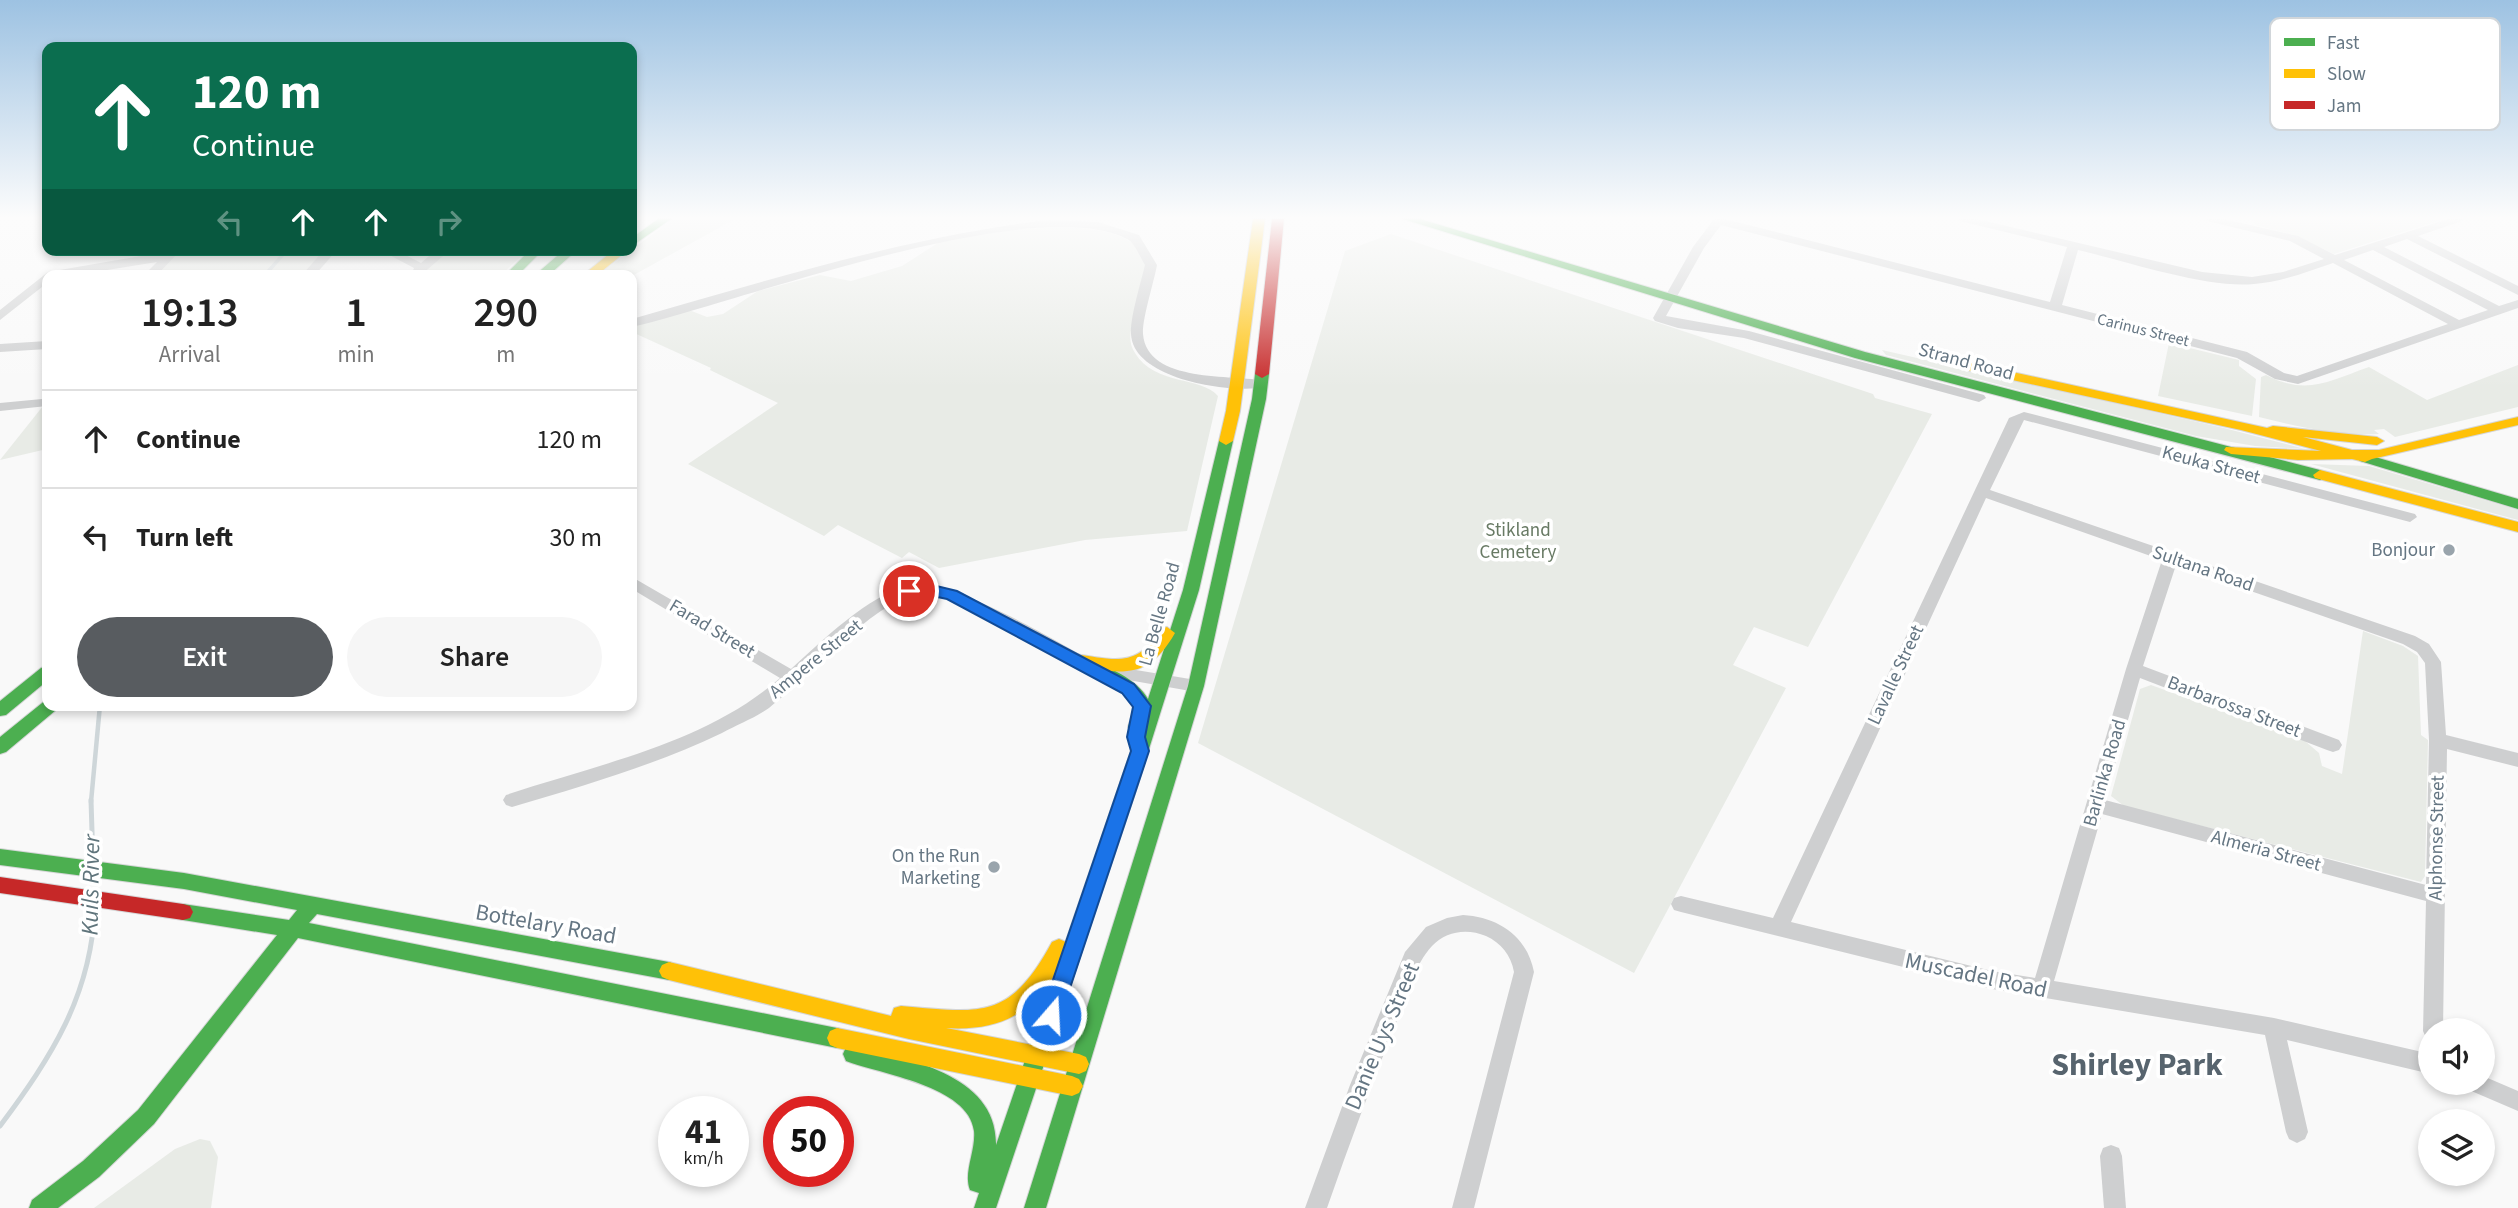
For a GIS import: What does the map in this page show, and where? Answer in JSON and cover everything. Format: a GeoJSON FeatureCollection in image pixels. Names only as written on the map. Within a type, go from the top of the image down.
{"type":"FeatureCollection","features":[{"type":"Feature","properties":{"kind":"main road","name":"La Belle Road"},"geometry":{"type":"LineString","coordinates":[[985,1208],[1182,620],[1212,508],[1238,382],[1252,275]]}},
{"type":"Feature","properties":{"kind":"main road"},"geometry":{"type":"LineString","coordinates":[[1035,1208],[1196,686],[1261,384],[1272,275]]}},
{"type":"Feature","properties":{"kind":"main road","name":"Strand Road"},"geometry":{"type":"LineString","coordinates":[[1611,275],[1936,359],[2242,426],[2355,455],[2518,504]]}},
{"type":"Feature","properties":{"kind":"main road","name":"Strand Road"},"geometry":{"type":"LineString","coordinates":[[1623,275],[1913,369],[2518,527]]}},
{"type":"Feature","properties":{"kind":"main road"},"geometry":{"type":"LineString","coordinates":[[2242,426],[2334,439],[2387,441],[2518,410]]}},
{"type":"Feature","properties":{"kind":"main road"},"geometry":{"type":"LineString","coordinates":[[2218,449],[2298,456],[2355,455],[2390,451],[2518,421]]}},
{"type":"Feature","properties":{"kind":"main road"},"geometry":{"type":"LineString","coordinates":[[1078,661],[1128,666],[1139,664],[1156,655],[1167,634],[1182,620]]}},
{"type":"Feature","properties":{"kind":"main road"},"geometry":{"type":"LineString","coordinates":[[1078,661],[1128,688],[1139,698],[1142,706],[1136,737],[1140,751]]}},
{"type":"Feature","properties":{"kind":"main road"},"geometry":{"type":"LineString","coordinates":[[0,710],[42,676]]}},
{"type":"Feature","properties":{"kind":"main road"},"geometry":{"type":"LineString","coordinates":[[0,747],[43,711]]}},
{"type":"Feature","properties":{"kind":"main road","name":"Bottelary Road"},"geometry":{"type":"LineString","coordinates":[[6,857],[184,881],[629,962],[909,1030],[1079,1065]]}},
{"type":"Feature","properties":{"kind":"main road"},"geometry":{"type":"LineString","coordinates":[[1,885],[296,929],[1072,1086]]}},
{"type":"Feature","properties":{"kind":"main road"},"geometry":{"type":"LineString","coordinates":[[40,1208],[92,1169],[146,1117],[313,904]]}},
{"type":"Feature","properties":{"kind":"main road"},"geometry":{"type":"LineString","coordinates":[[822,1007],[969,1021],[1010,1012],[1040,989],[1051,969],[1063,935],[1085,911]]}},
{"type":"Feature","properties":{"kind":"main road"},"geometry":{"type":"LineString","coordinates":[[809,1033],[855,1055],[943,1082],[964,1094],[983,1124],[987,1150],[969,1208]]}},
{"type":"Feature","properties":{"kind":"street"},"geometry":{"type":"LineString","coordinates":[[637,322],[805,275]]}},
{"type":"Feature","properties":{"kind":"street"},"geometry":{"type":"LineString","coordinates":[[1149,275],[1137,334],[1138,342],[1147,357],[1168,371],[1184,376],[1261,384]]}},
{"type":"Feature","properties":{"kind":"street"},"geometry":{"type":"LineString","coordinates":[[1685,275],[1659,318],[1678,324],[1745,334],[1979,398]]}},
{"type":"Feature","properties":{"kind":"street","name":"Carinus Street"},"geometry":{"type":"LineString","coordinates":[[1933,275],[2242,355],[2280,376],[2298,380],[2518,304]]}},
{"type":"Feature","properties":{"kind":"street"},"geometry":{"type":"LineString","coordinates":[[2055,307],[2065,275]]}},
{"type":"Feature","properties":{"kind":"street"},"geometry":{"type":"LineString","coordinates":[[2199,275],[2235,280],[2282,275]]}},
{"type":"Feature","properties":{"kind":"street"},"geometry":{"type":"LineString","coordinates":[[2365,275],[2459,325]]}},
{"type":"Feature","properties":{"kind":"street"},"geometry":{"type":"LineString","coordinates":[[2430,275],[2499,311]]}},
{"type":"Feature","properties":{"kind":"street"},"geometry":{"type":"LineString","coordinates":[[2487,275],[2518,291]]}},
{"type":"Feature","properties":{"kind":"street"},"geometry":{"type":"LineString","coordinates":[[0,316],[42,281]]}},
{"type":"Feature","properties":{"kind":"street"},"geometry":{"type":"LineString","coordinates":[[0,348],[42,345]]}},
{"type":"Feature","properties":{"kind":"street"},"geometry":{"type":"LineString","coordinates":[[0,407],[42,403]]}},
{"type":"Feature","properties":{"kind":"street","name":"Keuka Street"},"geometry":{"type":"LineString","coordinates":[[2013,421],[2028,416],[2410,517]]}},
{"type":"Feature","properties":{"kind":"street","name":"Lavalle Street"},"geometry":{"type":"LineString","coordinates":[[1778,929],[2013,421]]}},
{"type":"Feature","properties":{"kind":"street","name":"Sultana Road"},"geometry":{"type":"LineString","coordinates":[[1982,492],[2409,640],[2423,648]]}},
{"type":"Feature","properties":{"kind":"street","name":"Barlinka Road"},"geometry":{"type":"LineString","coordinates":[[2042,990],[2134,668],[2171,557]]}},
{"type":"Feature","properties":{"kind":"street","name":"Farad Street"},"geometry":{"type":"LineString","coordinates":[[637,585],[792,677]]}},
{"type":"Feature","properties":{"kind":"street","name":"Ampere Street"},"geometry":{"type":"LineString","coordinates":[[512,800],[722,726],[762,704],[883,605],[901,594],[919,590],[952,595],[1078,661],[1110,672],[1196,686]]}},
{"type":"Feature","properties":{"kind":"street","name":"Alphonse Street"},"geometry":{"type":"LineString","coordinates":[[2423,648],[2433,663],[2438,740],[2434,1018]]}},
{"type":"Feature","properties":{"kind":"street","name":"Barbarossa Street"},"geometry":{"type":"LineString","coordinates":[[2134,668],[2333,745]]}},
{"type":"Feature","properties":{"kind":"street"},"geometry":{"type":"LineString","coordinates":[[2438,740],[2518,760]]}},
{"type":"Feature","properties":{"kind":"street","name":"Almeria Street"},"geometry":{"type":"LineString","coordinates":[[2096,805],[2436,897]]}},
{"type":"Feature","properties":{"kind":"street","name":"Muscadel Road"},"geometry":{"type":"LineString","coordinates":[[1681,904],[1898,959],[2042,990],[2274,1027],[2418,1061]]}},
{"type":"Feature","properties":{"kind":"street","name":"Danie Uys Street"},"geometry":{"type":"LineString","coordinates":[[1316,1208],[1357,1091],[1405,976],[1423,942],[1444,926],[1458,924],[1494,930],[1508,939],[1523,961],[1524,972],[1463,1208]]}},
{"type":"Feature","properties":{"kind":"street"},"geometry":{"type":"LineString","coordinates":[[2274,1027],[2297,1132]]}},
{"type":"Feature","properties":{"kind":"street"},"geometry":{"type":"LineString","coordinates":[[2495,1091],[2518,1101]]}},
{"type":"Feature","properties":{"kind":"street"},"geometry":{"type":"LineString","coordinates":[[2111,1156],[2115,1208]]}},
{"type":"Feature","properties":{"kind":"green space"},"geometry":{"type":"Polygon","coordinates":[[[819,275],[851,281],[870,275],[1144,275],[1131,331],[1130,340],[1135,353],[1154,371],[1201,385],[1218,396],[1187,531],[1085,540],[939,568],[909,552],[902,558],[838,525],[824,536],[688,464],[778,403],[710,370],[711,368],[637,334],[637,325],[689,310],[707,317],[723,314],[758,291],[819,275]]]}},
{"type":"Feature","properties":{"kind":"green space","name":"Stikland Cemetery"},"geometry":{"type":"Polygon","coordinates":[[[1338,275],[1516,275],[1873,394],[1875,398],[1932,414],[1808,647],[1754,627],[1733,665],[1786,688],[1634,973],[1198,743],[1338,275]]]}},
{"type":"Feature","properties":{"kind":"green space"},"geometry":{"type":"Polygon","coordinates":[[[2169,343],[2239,360],[2239,366],[2256,379],[2252,416],[2158,396],[2169,343]]]}},
{"type":"Feature","properties":{"kind":"green space"},"geometry":{"type":"Polygon","coordinates":[[[1882,350],[2305,449],[2255,446],[2196,436],[1886,355],[1882,350]]]}},
{"type":"Feature","properties":{"kind":"green space"},"geometry":{"type":"Polygon","coordinates":[[[2518,365],[2518,407],[2395,437],[2384,429],[2374,430],[2379,434],[2349,434],[2259,417],[2261,377],[2266,375],[2294,385],[2306,385],[2330,381],[2369,367],[2427,400],[2518,365]]]}},
{"type":"Feature","properties":{"kind":"green space"},"geometry":{"type":"Polygon","coordinates":[[[42,407],[42,450],[0,460],[42,407]]]}},
{"type":"Feature","properties":{"kind":"green space"},"geometry":{"type":"Polygon","coordinates":[[[2311,464],[2369,466],[2518,510],[2518,520],[2311,464]]]}},
{"type":"Feature","properties":{"kind":"green space"},"geometry":{"type":"Polygon","coordinates":[[[2363,631],[2403,646],[2418,656],[2421,735],[2428,740],[2425,876],[2421,882],[2124,806],[2111,796],[2140,689],[2151,685],[2305,741],[2319,753],[2322,766],[2342,774],[2363,631]]]}},
{"type":"Feature","properties":{"kind":"green space"},"geometry":{"type":"Polygon","coordinates":[[[200,1139],[210,1141],[218,1157],[211,1208],[94,1208],[175,1149],[200,1139]]]}},
{"type":"Feature","properties":{"kind":"waterway","name":"Kuils River"},"geometry":{"type":"LineString","coordinates":[[91,801],[99,711]]}},
{"type":"Feature","properties":{"kind":"waterway","name":"Kuils River"},"geometry":{"type":"LineString","coordinates":[[91,801],[93,863]]}},
{"type":"Feature","properties":{"kind":"waterway","name":"Kuils River"},"geometry":{"type":"LineString","coordinates":[[0,1126],[36,1075],[66,1024],[86,969],[95,907]]}},
{"type":"Feature","properties":{"kind":"traffic: fast"},"geometry":{"type":"LineString","coordinates":[[1596,275],[1860,355],[2320,475]]}},
{"type":"Feature","properties":{"kind":"traffic: fast"},"geometry":{"type":"LineString","coordinates":[[1035,1208],[1196,686],[1259,399],[1262,374]]}},
{"type":"Feature","properties":{"kind":"traffic: fast"},"geometry":{"type":"LineString","coordinates":[[985,1208],[1128,787],[1191,590],[1226,441]]}},
{"type":"Feature","properties":{"kind":"traffic: fast"},"geometry":{"type":"LineString","coordinates":[[2365,458],[2518,504]]}},
{"type":"Feature","properties":{"kind":"traffic: fast"},"geometry":{"type":"LineString","coordinates":[[1087,666],[1127,686],[1139,698],[1142,708],[1137,727]]}},
{"type":"Feature","properties":{"kind":"traffic: fast"},"geometry":{"type":"LineString","coordinates":[[0,710],[42,676]]}},
{"type":"Feature","properties":{"kind":"traffic: fast"},"geometry":{"type":"LineString","coordinates":[[0,747],[43,711]]}},
{"type":"Feature","properties":{"kind":"traffic: fast"},"geometry":{"type":"LineString","coordinates":[[0,857],[184,881],[669,971]]}},
{"type":"Feature","properties":{"kind":"traffic: fast"},"geometry":{"type":"LineString","coordinates":[[40,1208],[91,1169],[146,1117],[313,904]]}},
{"type":"Feature","properties":{"kind":"traffic: fast"},"geometry":{"type":"LineString","coordinates":[[183,912],[296,929],[837,1038]]}},
{"type":"Feature","properties":{"kind":"traffic: fast"},"geometry":{"type":"LineString","coordinates":[[853,1054],[927,1077],[963,1095],[975,1108],[983,1123],[984,1153],[978,1182]]}},
{"type":"Feature","properties":{"kind":"traffic: slow"},"geometry":{"type":"LineString","coordinates":[[1226,441],[1233,411],[1251,275]]}},
{"type":"Feature","properties":{"kind":"traffic: slow"},"geometry":{"type":"LineString","coordinates":[[1967,366],[2242,426],[2365,458]]}},
{"type":"Feature","properties":{"kind":"traffic: slow"},"geometry":{"type":"LineString","coordinates":[[2231,450],[2298,456],[2379,454],[2518,421]]}},
{"type":"Feature","properties":{"kind":"traffic: slow"},"geometry":{"type":"LineString","coordinates":[[2273,430],[2377,441]]}},
{"type":"Feature","properties":{"kind":"traffic: slow"},"geometry":{"type":"LineString","coordinates":[[2320,475],[2518,527]]}},
{"type":"Feature","properties":{"kind":"traffic: slow"},"geometry":{"type":"LineString","coordinates":[[1075,660],[1116,666],[1139,662],[1149,657],[1167,633]]}},
{"type":"Feature","properties":{"kind":"traffic: slow"},"geometry":{"type":"LineString","coordinates":[[901,1015],[976,1018],[1014,1007],[1030,994],[1059,948]]}},
{"type":"Feature","properties":{"kind":"traffic: slow"},"geometry":{"type":"LineString","coordinates":[[669,971],[909,1030],[1079,1064]]}},
{"type":"Feature","properties":{"kind":"traffic: slow"},"geometry":{"type":"LineString","coordinates":[[837,1038],[1072,1086]]}},
{"type":"Feature","properties":{"kind":"traffic: jam"},"geometry":{"type":"LineString","coordinates":[[1262,374],[1272,275]]}},
{"type":"Feature","properties":{"kind":"traffic: jam"},"geometry":{"type":"LineString","coordinates":[[0,885],[183,912]]}},
{"type":"Feature","properties":{"kind":"place","name":"Bonjour"},"geometry":{"type":"Point","coordinates":[2449,550]}},
{"type":"Feature","properties":{"kind":"place","name":"On the Run Marketing"},"geometry":{"type":"Point","coordinates":[994,867]}},
{"type":"Feature","properties":{"kind":"district","name":"Shirley Park"},"geometry":{"type":"Point","coordinates":[2137,1065]}},
{"type":"Feature","properties":{"kind":"route"},"geometry":{"type":"LineString","coordinates":[[909,591],[928,589],[952,595],[1128,688],[1139,698],[1142,706],[1136,737],[1140,751],[1051,1015]]}}]}
